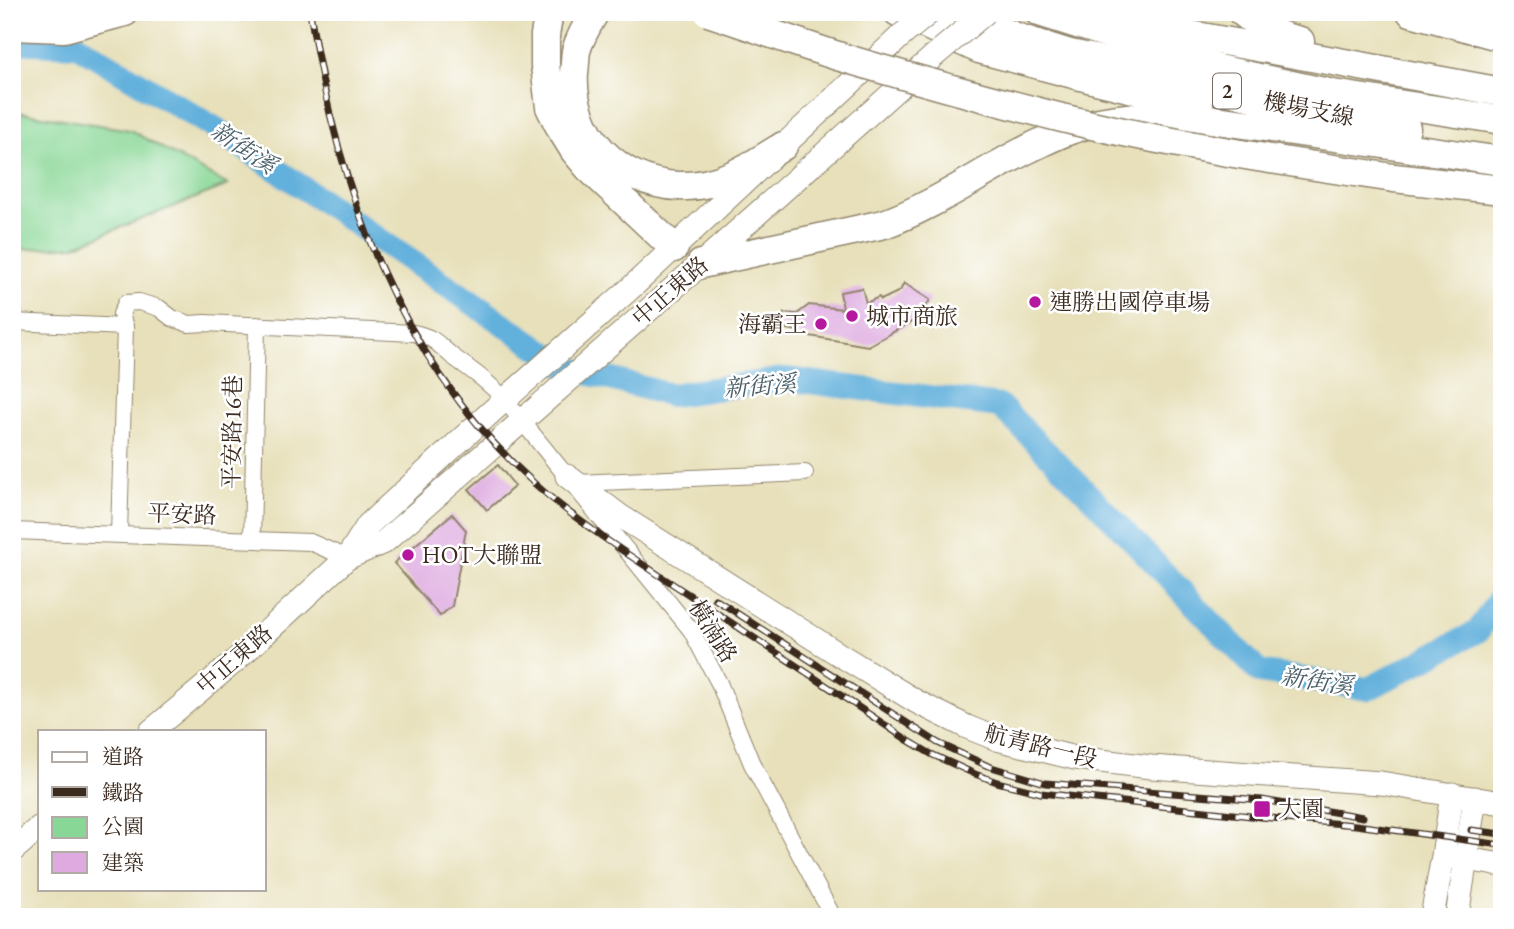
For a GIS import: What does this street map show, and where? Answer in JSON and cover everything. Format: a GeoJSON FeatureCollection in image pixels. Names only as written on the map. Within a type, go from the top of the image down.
{"type":"FeatureCollection","features":[{"type":"Feature","properties":{"kind":"highway"},"geometry":{"type":"LineString","coordinates":[[12,26],[64,28],[124,12]]}},
{"type":"Feature","properties":{"kind":"highway"},"geometry":{"type":"LineString","coordinates":[[549,12],[545,35],[545,65],[550,107],[561,129],[589,168],[674,248]]}},
{"type":"Feature","properties":{"kind":"highway"},"geometry":{"type":"LineString","coordinates":[[594,12],[584,29],[576,52],[573,87],[589,135],[604,153],[625,171],[650,183],[698,185],[723,180],[745,170],[783,146]]}},
{"type":"Feature","properties":{"kind":"highway"},"geometry":{"type":"LineString","coordinates":[[708,12],[842,57],[1057,117],[1279,161],[1502,190]]}},
{"type":"Feature","properties":{"kind":"highway","name":"機場支線"},"geometry":{"type":"LineString","coordinates":[[959,12],[1016,37],[1070,54],[1142,69],[1256,99],[1502,147]]}},
{"type":"Feature","properties":{"kind":"highway","name":"機場支線"},"geometry":{"type":"LineString","coordinates":[[1039,12],[1222,70],[1333,94],[1502,121]]}},
{"type":"Feature","properties":{"kind":"highway"},"geometry":{"type":"LineString","coordinates":[[1101,12],[1158,29],[1501,92]]}},
{"type":"Feature","properties":{"kind":"highway"},"geometry":{"type":"LineString","coordinates":[[1242,12],[1258,25],[1290,39],[1448,73],[1501,92]]}},
{"type":"Feature","properties":{"kind":"highway"},"geometry":{"type":"LineString","coordinates":[[1410,12],[1502,37]]}},
{"type":"Feature","properties":{"kind":"highway"},"geometry":{"type":"LineString","coordinates":[[900,24],[979,49],[1096,80],[1311,132]]}},
{"type":"Feature","properties":{"kind":"highway"},"geometry":{"type":"LineString","coordinates":[[698,266],[884,224],[932,202],[1044,141],[1083,126],[1116,118],[1202,118],[1502,161]]}},
{"type":"Feature","properties":{"kind":"main road","name":"中正東路"},"geometry":{"type":"LineString","coordinates":[[152,730],[234,662],[347,558],[368,525],[783,146],[900,24],[930,12]]}},
{"type":"Feature","properties":{"kind":"main road","name":"中正東路"},"geometry":{"type":"LineString","coordinates":[[347,558],[384,542],[986,12]]}},
{"type":"Feature","properties":{"kind":"main road"},"geometry":{"type":"LineString","coordinates":[[674,248],[698,266]]}},
{"type":"Feature","properties":{"kind":"main road","name":"航青路一段"},"geometry":{"type":"LineString","coordinates":[[572,480],[620,516],[884,682],[917,702],[997,739],[1075,758],[1152,767],[1381,783],[1502,803]]}},
{"type":"Feature","properties":{"kind":"main road"},"geometry":{"type":"LineString","coordinates":[[1451,794],[1457,917]]}},
{"type":"Feature","properties":{"kind":"main road"},"geometry":{"type":"LineString","coordinates":[[1432,917],[1475,798]]}},
{"type":"Feature","properties":{"kind":"main road"},"geometry":{"type":"LineString","coordinates":[[12,851],[38,829]]}},
{"type":"Feature","properties":{"kind":"main road"},"geometry":{"type":"LineString","coordinates":[[1454,858],[1502,865]]}},
{"type":"Feature","properties":{"kind":"street","name":"橫湳路"},"geometry":{"type":"LineString","coordinates":[[125,327],[121,314],[126,303],[139,302],[159,308],[172,318],[190,324],[414,333],[439,342],[450,355],[484,379],[514,392],[572,480],[691,630],[719,683],[752,764],[833,917]]}},
{"type":"Feature","properties":{"kind":"street"},"geometry":{"type":"LineString","coordinates":[[12,322],[125,327],[119,534]]}},
{"type":"Feature","properties":{"kind":"street","name":"平安路16巷"},"geometry":{"type":"LineString","coordinates":[[252,539],[257,325]]}},
{"type":"Feature","properties":{"kind":"street"},"geometry":{"type":"LineString","coordinates":[[572,480],[805,473]]}},
{"type":"Feature","properties":{"kind":"street","name":"平安路"},"geometry":{"type":"LineString","coordinates":[[12,531],[310,542],[347,558]]}},
{"type":"Feature","properties":{"kind":"green space"},"geometry":{"type":"Polygon","coordinates":[[[12,111],[130,130],[228,185],[74,246],[12,250],[12,111]]]}},
{"type":"Feature","properties":{"kind":"building","name":"城市商旅"},"geometry":{"type":"Polygon","coordinates":[[[904,283],[930,300],[919,318],[868,346],[798,334],[799,331],[780,328],[784,313],[797,314],[809,305],[843,309],[840,292],[862,288],[866,303],[879,297],[881,300],[900,291],[904,283]]]}},
{"type":"Feature","properties":{"kind":"building"},"geometry":{"type":"Polygon","coordinates":[[[498,465],[515,486],[487,510],[469,489],[498,465]]]}},
{"type":"Feature","properties":{"kind":"building"},"geometry":{"type":"Polygon","coordinates":[[[452,514],[466,530],[452,606],[440,616],[394,563],[452,514]]]}},
{"type":"Feature","properties":{"kind":"waterway","name":"新街溪"},"geometry":{"type":"LineString","coordinates":[[12,42],[77,45],[218,130],[568,368],[671,395],[785,379],[1000,406],[1259,672],[1368,689],[1478,631],[1502,595]]}},
{"type":"Feature","properties":{"kind":"railway"},"geometry":{"type":"LineString","coordinates":[[310,12],[322,79],[357,207],[381,268],[411,327],[446,383],[487,435],[535,484],[608,541],[909,741],[931,754],[997,782],[1041,793],[1356,825],[1502,845]]}},
{"type":"Feature","properties":{"kind":"railway"},"geometry":{"type":"LineString","coordinates":[[715,599],[938,743],[988,766],[1045,783],[1262,800],[1363,817]]}},
{"type":"Feature","properties":{"kind":"railway"},"geometry":{"type":"LineString","coordinates":[[1471,830],[1502,834]]}},
{"type":"Feature","properties":{"kind":"place","name":"連勝出國停車場"},"geometry":{"type":"Point","coordinates":[1035,302]}},
{"type":"Feature","properties":{"kind":"place","name":"城市商旅"},"geometry":{"type":"Point","coordinates":[852,316]}},
{"type":"Feature","properties":{"kind":"place","name":"海霸王"},"geometry":{"type":"Point","coordinates":[821,324]}},
{"type":"Feature","properties":{"kind":"place","name":"HOT大聯盟"},"geometry":{"type":"Point","coordinates":[408,555]}},
{"type":"Feature","properties":{"kind":"place","name":"大園"},"geometry":{"type":"Point","coordinates":[1262,809]}}]}
